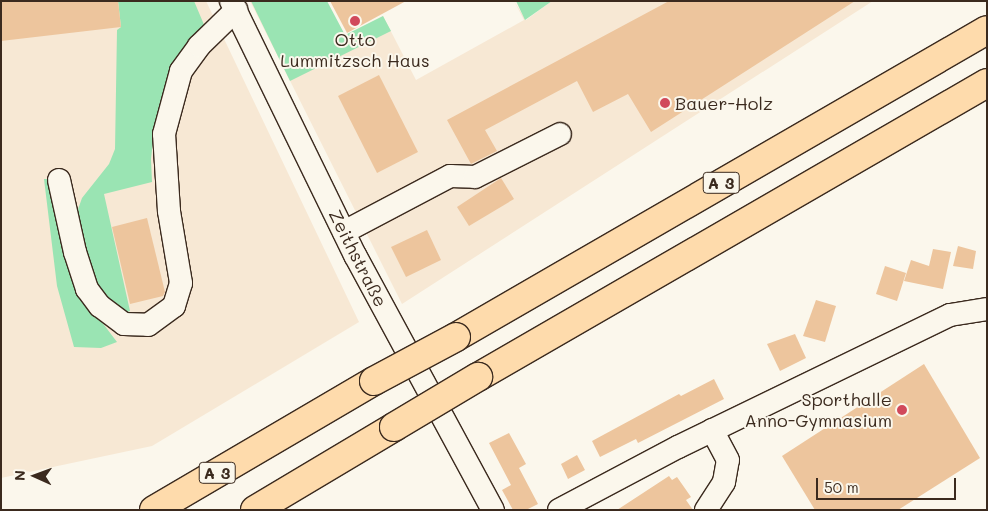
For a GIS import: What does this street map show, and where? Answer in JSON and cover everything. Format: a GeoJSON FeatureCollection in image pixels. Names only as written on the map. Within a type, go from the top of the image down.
{"type":"FeatureCollection","features":[{"type":"Feature","properties":{"kind":"highway","name":"A 3"},"geometry":{"type":"LineString","coordinates":[[154,510],[374,381],[456,337],[987,30]]}},
{"type":"Feature","properties":{"kind":"highway","name":"A 3"},"geometry":{"type":"LineString","coordinates":[[255,510],[478,377],[987,83]]}},
{"type":"Feature","properties":{"kind":"highway"},"geometry":{"type":"LineString","coordinates":[[281,510],[344,458]]}},
{"type":"Feature","properties":{"kind":"street"},"geometry":{"type":"LineString","coordinates":[[60,180],[75,252],[87,290],[100,306],[124,324],[148,325],[174,306],[181,283],[170,211],[164,134],[181,71],[199,46],[234,6]]}},
{"type":"Feature","properties":{"kind":"street","name":"Zeithstraße"},"geometry":{"type":"LineString","coordinates":[[234,6],[344,232],[492,510]]}},
{"type":"Feature","properties":{"kind":"street"},"geometry":{"type":"LineString","coordinates":[[344,232],[450,176],[475,177],[560,134]]}},
{"type":"Feature","properties":{"kind":"street"},"geometry":{"type":"LineString","coordinates":[[558,510],[712,430],[950,315],[987,309]]}},
{"type":"Feature","properties":{"kind":"street"},"geometry":{"type":"LineString","coordinates":[[706,510],[724,482],[728,460],[712,430]]}},
{"type":"Feature","properties":{"kind":"shaded area"},"geometry":{"type":"Polygon","coordinates":[[[1,1],[206,1],[359,322],[152,446],[1,478],[1,1]]]}},
{"type":"Feature","properties":{"kind":"shaded area"},"geometry":{"type":"Polygon","coordinates":[[[250,1],[295,1],[320,49],[383,16],[416,80],[524,20],[514,1],[526,20],[552,1],[873,1],[402,304],[250,1]]]}},
{"type":"Feature","properties":{"kind":"green space"},"geometry":{"type":"Polygon","coordinates":[[[118,1],[194,1],[205,27],[167,83],[155,124],[151,159],[152,182],[104,194],[130,311],[120,315],[100,292],[76,215],[82,198],[109,164],[115,149],[117,30],[121,27],[118,1]]]}},
{"type":"Feature","properties":{"kind":"green space"},"geometry":{"type":"Polygon","coordinates":[[[251,1],[327,1],[345,35],[383,16],[391,31],[290,81],[251,1]]]}},
{"type":"Feature","properties":{"kind":"green space"},"geometry":{"type":"Polygon","coordinates":[[[516,1],[552,1],[525,20],[516,1]]]}},
{"type":"Feature","properties":{"kind":"green space"},"geometry":{"type":"Polygon","coordinates":[[[44,179],[48,179],[75,277],[98,317],[117,342],[101,348],[74,347],[57,286],[44,179]]]}},
{"type":"Feature","properties":{"kind":"building"},"geometry":{"type":"Polygon","coordinates":[[[1,1],[118,1],[121,27],[1,41],[1,1]]]}},
{"type":"Feature","properties":{"kind":"building","name":"Otto Lummitzsch Haus"},"geometry":{"type":"Polygon","coordinates":[[[330,1],[406,1],[347,33],[330,1]]]}},
{"type":"Feature","properties":{"kind":"building","name":"Bauer-Holz"},"geometry":{"type":"Polygon","coordinates":[[[669,1],[855,1],[651,132],[628,94],[593,112],[577,81],[485,130],[497,151],[471,164],[447,120],[669,1]]]}},
{"type":"Feature","properties":{"kind":"building"},"geometry":{"type":"Polygon","coordinates":[[[379,75],[418,152],[377,173],[338,96],[379,75]]]}},
{"type":"Feature","properties":{"kind":"building"},"geometry":{"type":"Polygon","coordinates":[[[501,178],[514,199],[469,226],[457,207],[501,178]]]}},
{"type":"Feature","properties":{"kind":"building"},"geometry":{"type":"Polygon","coordinates":[[[147,218],[165,292],[163,296],[130,304],[112,227],[147,218]]]}},
{"type":"Feature","properties":{"kind":"building"},"geometry":{"type":"Polygon","coordinates":[[[427,230],[441,260],[406,277],[391,247],[427,230]]]}},
{"type":"Feature","properties":{"kind":"building"},"geometry":{"type":"Polygon","coordinates":[[[958,246],[976,251],[973,269],[953,266],[958,246]]]}},
{"type":"Feature","properties":{"kind":"building"},"geometry":{"type":"Polygon","coordinates":[[[933,249],[951,252],[943,289],[904,281],[911,260],[929,266],[933,249]]]}},
{"type":"Feature","properties":{"kind":"building"},"geometry":{"type":"Polygon","coordinates":[[[885,266],[906,273],[897,301],[876,294],[885,266]]]}},
{"type":"Feature","properties":{"kind":"building"},"geometry":{"type":"Polygon","coordinates":[[[816,300],[836,306],[825,342],[803,336],[816,300]]]}},
{"type":"Feature","properties":{"kind":"building"},"geometry":{"type":"Polygon","coordinates":[[[795,334],[806,358],[780,371],[767,344],[795,334]]]}},
{"type":"Feature","properties":{"kind":"building","name":"Sporthalle Anno-Gymnasium"},"geometry":{"type":"Polygon","coordinates":[[[924,364],[980,458],[898,510],[815,510],[782,456],[924,364]]]}},
{"type":"Feature","properties":{"kind":"building"},"geometry":{"type":"Polygon","coordinates":[[[714,379],[724,399],[638,443],[636,439],[600,457],[592,441],[679,394],[681,396],[714,379]]]}},
{"type":"Feature","properties":{"kind":"building"},"geometry":{"type":"Polygon","coordinates":[[[509,433],[526,464],[519,468],[538,504],[526,510],[513,510],[502,490],[511,485],[489,443],[509,433]]]}},
{"type":"Feature","properties":{"kind":"building"},"geometry":{"type":"Polygon","coordinates":[[[577,455],[585,470],[568,479],[561,464],[577,455]]]}},
{"type":"Feature","properties":{"kind":"building"},"geometry":{"type":"Polygon","coordinates":[[[669,476],[672,480],[677,477],[691,497],[686,500],[693,510],[617,510],[669,476]]]}},
{"type":"Feature","properties":{"kind":"place","name":"Otto Lummitzsch Haus"},"geometry":{"type":"Point","coordinates":[355,21]}},
{"type":"Feature","properties":{"kind":"place","name":"Bauer-Holz"},"geometry":{"type":"Point","coordinates":[665,103]}},
{"type":"Feature","properties":{"kind":"place","name":"Sporthalle Anno-Gymnasium"},"geometry":{"type":"Point","coordinates":[902,410]}}]}
